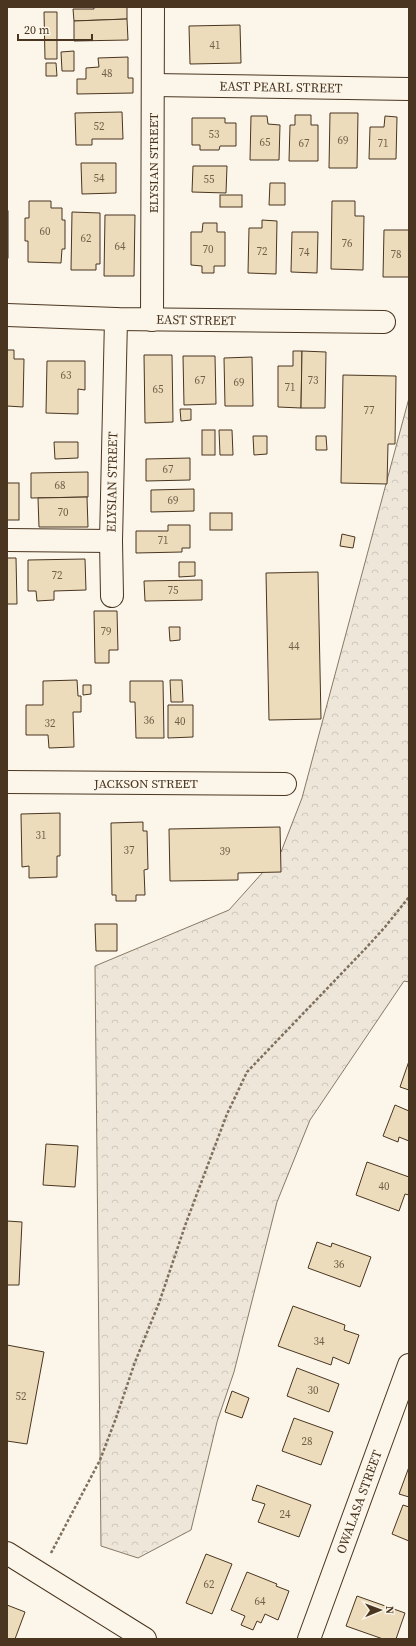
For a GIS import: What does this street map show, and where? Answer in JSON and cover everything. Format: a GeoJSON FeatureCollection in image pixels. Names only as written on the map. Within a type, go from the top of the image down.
{"type":"FeatureCollection","features":[{"type":"Feature","properties":{"kind":"street","name":"ELYSIAN STREET"},"geometry":{"type":"LineString","coordinates":[[152,320],[153,7]]}},
{"type":"Feature","properties":{"kind":"street","name":"EAST PEARL STREET"},"geometry":{"type":"LineString","coordinates":[[153,85],[409,89]]}},
{"type":"Feature","properties":{"kind":"street","name":"EAST STREET"},"geometry":{"type":"LineString","coordinates":[[7,315],[152,320],[384,322]]}},
{"type":"Feature","properties":{"kind":"street","name":"ELYSIAN STREET"},"geometry":{"type":"LineString","coordinates":[[112,596],[110,541],[116,319]]}},
{"type":"Feature","properties":{"kind":"street"},"geometry":{"type":"LineString","coordinates":[[7,540],[110,541]]}},
{"type":"Feature","properties":{"kind":"street","name":"JACKSON STREET"},"geometry":{"type":"LineString","coordinates":[[7,782],[285,784]]}},
{"type":"Feature","properties":{"kind":"street","name":"OWALASA STREET"},"geometry":{"type":"LineString","coordinates":[[309,1639],[409,1365]]}},
{"type":"Feature","properties":{"kind":"street"},"geometry":{"type":"LineString","coordinates":[[7,1553],[145,1639]]}},
{"type":"Feature","properties":{"kind":"path"},"geometry":{"type":"LineString","coordinates":[[49,1557],[100,1460],[135,1362],[159,1303],[186,1223],[221,1128],[247,1072],[370,943],[409,897]]}},
{"type":"Feature","properties":{"kind":"green space"},"geometry":{"type":"Polygon","coordinates":[[[409,398],[409,982],[404,981],[310,1120],[277,1202],[234,1372],[217,1422],[191,1530],[138,1558],[101,1546],[95,966],[229,910],[281,852],[302,798],[409,398]]]}},
{"type":"Feature","properties":{"kind":"building"},"geometry":{"type":"Polygon","coordinates":[[[94,7],[127,7],[127,19],[74,21],[73,9],[94,9],[94,7]]]}},
{"type":"Feature","properties":{"kind":"building"},"geometry":{"type":"Polygon","coordinates":[[[44,12],[57,12],[57,59],[45,59],[44,12]]]}},
{"type":"Feature","properties":{"kind":"building"},"geometry":{"type":"Polygon","coordinates":[[[127,19],[128,40],[74,41],[74,21],[127,19]]]}},
{"type":"Feature","properties":{"kind":"building"},"geometry":{"type":"Polygon","coordinates":[[[240,25],[241,63],[190,64],[189,26],[240,25]]]}},
{"type":"Feature","properties":{"kind":"building"},"geometry":{"type":"Polygon","coordinates":[[[74,51],[74,71],[62,71],[61,52],[74,51]]]}},
{"type":"Feature","properties":{"kind":"building"},"geometry":{"type":"Polygon","coordinates":[[[128,57],[128,78],[133,78],[133,93],[77,94],[77,79],[86,79],[86,68],[99,67],[98,58],[128,57]]]}},
{"type":"Feature","properties":{"kind":"building"},"geometry":{"type":"Polygon","coordinates":[[[46,63],[56,63],[57,76],[46,76],[46,63]]]}},
{"type":"Feature","properties":{"kind":"building"},"geometry":{"type":"Polygon","coordinates":[[[122,112],[123,139],[92,139],[92,145],[76,145],[75,113],[122,112]]]}},
{"type":"Feature","properties":{"kind":"building"},"geometry":{"type":"Polygon","coordinates":[[[330,113],[358,113],[357,168],[329,168],[330,113]]]}},
{"type":"Feature","properties":{"kind":"building"},"geometry":{"type":"Polygon","coordinates":[[[295,115],[311,115],[311,125],[318,125],[318,161],[289,161],[290,125],[295,125],[295,115]]]}},
{"type":"Feature","properties":{"kind":"building"},"geometry":{"type":"Polygon","coordinates":[[[251,116],[267,116],[268,124],[280,125],[279,160],[250,160],[251,116]]]}},
{"type":"Feature","properties":{"kind":"building"},"geometry":{"type":"Polygon","coordinates":[[[385,116],[397,117],[396,159],[369,159],[370,127],[384,127],[385,116]]]}},
{"type":"Feature","properties":{"kind":"building"},"geometry":{"type":"Polygon","coordinates":[[[192,118],[225,118],[225,123],[236,123],[236,146],[220,146],[219,150],[200,150],[200,145],[192,145],[192,118]]]}},
{"type":"Feature","properties":{"kind":"building"},"geometry":{"type":"Polygon","coordinates":[[[81,163],[116,163],[116,193],[82,194],[81,163]]]}},
{"type":"Feature","properties":{"kind":"building"},"geometry":{"type":"Polygon","coordinates":[[[193,166],[227,166],[226,193],[192,192],[193,166]]]}},
{"type":"Feature","properties":{"kind":"building"},"geometry":{"type":"Polygon","coordinates":[[[270,183],[285,183],[285,205],[269,205],[270,183]]]}},
{"type":"Feature","properties":{"kind":"building"},"geometry":{"type":"Polygon","coordinates":[[[220,195],[242,195],[242,207],[220,207],[220,195]]]}},
{"type":"Feature","properties":{"kind":"building"},"geometry":{"type":"Polygon","coordinates":[[[29,201],[51,201],[51,208],[62,208],[62,220],[65,220],[65,249],[62,249],[61,263],[28,262],[28,241],[25,241],[25,218],[29,218],[29,201]]]}},
{"type":"Feature","properties":{"kind":"building"},"geometry":{"type":"Polygon","coordinates":[[[332,201],[355,201],[355,216],[364,216],[363,270],[331,269],[332,201]]]}},
{"type":"Feature","properties":{"kind":"building"},"geometry":{"type":"Polygon","coordinates":[[[8,211],[8,258],[7,258],[8,211]]]}},
{"type":"Feature","properties":{"kind":"building"},"geometry":{"type":"Polygon","coordinates":[[[72,212],[100,213],[100,264],[96,264],[96,270],[71,270],[72,212]]]}},
{"type":"Feature","properties":{"kind":"building"},"geometry":{"type":"Polygon","coordinates":[[[105,215],[135,215],[134,276],[104,276],[105,215]]]}},
{"type":"Feature","properties":{"kind":"building"},"geometry":{"type":"Polygon","coordinates":[[[262,220],[277,221],[276,274],[248,273],[249,228],[262,228],[262,220]]]}},
{"type":"Feature","properties":{"kind":"building"},"geometry":{"type":"Polygon","coordinates":[[[203,223],[217,223],[217,232],[225,232],[225,266],[214,266],[214,273],[202,273],[202,266],[191,265],[191,232],[202,232],[203,223]]]}},
{"type":"Feature","properties":{"kind":"building"},"geometry":{"type":"Polygon","coordinates":[[[384,230],[409,230],[409,277],[383,277],[384,230]]]}},
{"type":"Feature","properties":{"kind":"building"},"geometry":{"type":"Polygon","coordinates":[[[292,232],[318,232],[317,273],[291,272],[292,232]]]}},
{"type":"Feature","properties":{"kind":"building"},"geometry":{"type":"Polygon","coordinates":[[[7,350],[14,350],[14,359],[24,359],[23,407],[7,406],[7,350]]]}},
{"type":"Feature","properties":{"kind":"building"},"geometry":{"type":"Polygon","coordinates":[[[293,351],[302,351],[301,408],[278,407],[278,366],[293,366],[293,351]]]}},
{"type":"Feature","properties":{"kind":"building"},"geometry":{"type":"Polygon","coordinates":[[[302,351],[326,352],[325,408],[301,408],[302,351]]]}},
{"type":"Feature","properties":{"kind":"building"},"geometry":{"type":"Polygon","coordinates":[[[144,355],[172,355],[173,422],[145,423],[144,355]]]}},
{"type":"Feature","properties":{"kind":"building"},"geometry":{"type":"Polygon","coordinates":[[[183,356],[215,356],[216,404],[184,405],[183,356]]]}},
{"type":"Feature","properties":{"kind":"building"},"geometry":{"type":"Polygon","coordinates":[[[252,357],[253,406],[225,406],[224,358],[252,357]]]}},
{"type":"Feature","properties":{"kind":"building"},"geometry":{"type":"Polygon","coordinates":[[[47,361],[85,361],[85,390],[78,389],[78,414],[46,413],[47,361]]]}},
{"type":"Feature","properties":{"kind":"building"},"geometry":{"type":"Polygon","coordinates":[[[343,375],[396,376],[395,444],[388,444],[387,484],[341,483],[343,375]]]}},
{"type":"Feature","properties":{"kind":"building"},"geometry":{"type":"Polygon","coordinates":[[[180,409],[191,409],[191,420],[181,421],[180,409]]]}},
{"type":"Feature","properties":{"kind":"building"},"geometry":{"type":"Polygon","coordinates":[[[202,430],[215,430],[215,455],[202,455],[202,430]]]}},
{"type":"Feature","properties":{"kind":"building"},"geometry":{"type":"Polygon","coordinates":[[[219,430],[232,430],[233,455],[220,455],[219,430]]]}},
{"type":"Feature","properties":{"kind":"building"},"geometry":{"type":"Polygon","coordinates":[[[253,436],[267,436],[267,454],[254,455],[253,436]]]}},
{"type":"Feature","properties":{"kind":"building"},"geometry":{"type":"Polygon","coordinates":[[[316,436],[326,436],[327,450],[316,450],[316,436]]]}},
{"type":"Feature","properties":{"kind":"building"},"geometry":{"type":"Polygon","coordinates":[[[54,442],[78,442],[78,458],[55,459],[54,442]]]}},
{"type":"Feature","properties":{"kind":"building"},"geometry":{"type":"Polygon","coordinates":[[[190,458],[190,480],[146,481],[146,459],[190,458]]]}},
{"type":"Feature","properties":{"kind":"building"},"geometry":{"type":"Polygon","coordinates":[[[88,472],[88,497],[31,498],[31,473],[88,472]]]}},
{"type":"Feature","properties":{"kind":"building"},"geometry":{"type":"Polygon","coordinates":[[[7,483],[19,483],[19,520],[7,520],[7,483]]]}},
{"type":"Feature","properties":{"kind":"building"},"geometry":{"type":"Polygon","coordinates":[[[194,489],[194,511],[151,512],[151,490],[194,489]]]}},
{"type":"Feature","properties":{"kind":"building"},"geometry":{"type":"Polygon","coordinates":[[[87,497],[88,527],[39,527],[38,498],[87,497]]]}},
{"type":"Feature","properties":{"kind":"building"},"geometry":{"type":"Polygon","coordinates":[[[210,513],[232,513],[232,530],[210,530],[210,513]]]}},
{"type":"Feature","properties":{"kind":"building"},"geometry":{"type":"Polygon","coordinates":[[[168,525],[190,525],[190,548],[182,548],[182,552],[136,553],[136,531],[168,531],[168,525]]]}},
{"type":"Feature","properties":{"kind":"building"},"geometry":{"type":"Polygon","coordinates":[[[342,534],[355,537],[353,548],[340,546],[342,534]]]}},
{"type":"Feature","properties":{"kind":"building"},"geometry":{"type":"Polygon","coordinates":[[[7,558],[16,558],[17,604],[7,604],[7,558]]]}},
{"type":"Feature","properties":{"kind":"building"},"geometry":{"type":"Polygon","coordinates":[[[85,559],[86,590],[54,591],[54,600],[37,601],[36,591],[28,591],[28,560],[85,559]]]}},
{"type":"Feature","properties":{"kind":"building"},"geometry":{"type":"Polygon","coordinates":[[[179,562],[195,562],[195,576],[179,577],[179,562]]]}},
{"type":"Feature","properties":{"kind":"building"},"geometry":{"type":"Polygon","coordinates":[[[318,572],[321,719],[269,720],[266,573],[318,572]]]}},
{"type":"Feature","properties":{"kind":"building"},"geometry":{"type":"Polygon","coordinates":[[[202,580],[202,600],[145,601],[144,581],[202,580]]]}},
{"type":"Feature","properties":{"kind":"building"},"geometry":{"type":"Polygon","coordinates":[[[94,611],[117,611],[118,650],[109,650],[109,663],[95,663],[94,611]]]}},
{"type":"Feature","properties":{"kind":"building"},"geometry":{"type":"Polygon","coordinates":[[[169,627],[180,627],[180,640],[170,641],[169,627]]]}},
{"type":"Feature","properties":{"kind":"building"},"geometry":{"type":"Polygon","coordinates":[[[77,680],[78,696],[81,696],[81,712],[73,712],[74,747],[49,748],[48,735],[26,735],[26,705],[43,705],[43,681],[77,680]]]}},
{"type":"Feature","properties":{"kind":"building"},"geometry":{"type":"Polygon","coordinates":[[[170,680],[182,680],[183,702],[171,702],[170,680]]]}},
{"type":"Feature","properties":{"kind":"building"},"geometry":{"type":"Polygon","coordinates":[[[130,681],[163,681],[164,738],[136,738],[135,702],[130,702],[130,681]]]}},
{"type":"Feature","properties":{"kind":"building"},"geometry":{"type":"Polygon","coordinates":[[[83,685],[91,685],[91,694],[83,695],[83,685]]]}},
{"type":"Feature","properties":{"kind":"building"},"geometry":{"type":"Polygon","coordinates":[[[168,705],[193,705],[193,737],[168,738],[168,705]]]}},
{"type":"Feature","properties":{"kind":"building"},"geometry":{"type":"Polygon","coordinates":[[[60,813],[60,856],[57,856],[57,877],[29,878],[29,866],[22,867],[21,814],[60,813]]]}},
{"type":"Feature","properties":{"kind":"building"},"geometry":{"type":"Polygon","coordinates":[[[143,822],[143,831],[147,831],[148,869],[144,870],[145,895],[136,895],[136,901],[116,901],[116,895],[112,895],[111,823],[143,822]]]}},
{"type":"Feature","properties":{"kind":"building"},"geometry":{"type":"Polygon","coordinates":[[[280,827],[281,872],[238,873],[238,880],[170,881],[169,829],[280,827]]]}},
{"type":"Feature","properties":{"kind":"building"},"geometry":{"type":"Polygon","coordinates":[[[95,924],[117,924],[117,951],[96,951],[95,924]]]}},
{"type":"Feature","properties":{"kind":"building"},"geometry":{"type":"Polygon","coordinates":[[[409,1061],[409,1090],[400,1087],[409,1061]]]}},
{"type":"Feature","properties":{"kind":"building"},"geometry":{"type":"Polygon","coordinates":[[[395,1105],[409,1111],[409,1141],[399,1137],[398,1142],[383,1136],[395,1105]]]}},
{"type":"Feature","properties":{"kind":"building"},"geometry":{"type":"Polygon","coordinates":[[[46,1144],[78,1146],[75,1187],[43,1185],[46,1144]]]}},
{"type":"Feature","properties":{"kind":"building"},"geometry":{"type":"Polygon","coordinates":[[[367,1162],[409,1177],[409,1195],[405,1194],[399,1211],[356,1195],[367,1162]]]}},
{"type":"Feature","properties":{"kind":"building"},"geometry":{"type":"Polygon","coordinates":[[[7,1221],[22,1222],[19,1285],[7,1285],[7,1221]]]}},
{"type":"Feature","properties":{"kind":"building"},"geometry":{"type":"Polygon","coordinates":[[[317,1242],[331,1247],[332,1243],[371,1257],[360,1287],[308,1268],[317,1242]]]}},
{"type":"Feature","properties":{"kind":"building"},"geometry":{"type":"Polygon","coordinates":[[[293,1306],[345,1325],[344,1330],[359,1335],[349,1364],[333,1357],[331,1365],[278,1346],[293,1306]]]}},
{"type":"Feature","properties":{"kind":"building"},"geometry":{"type":"Polygon","coordinates":[[[7,1345],[44,1352],[27,1444],[7,1441],[7,1345]]]}},
{"type":"Feature","properties":{"kind":"building"},"geometry":{"type":"Polygon","coordinates":[[[297,1368],[339,1384],[329,1412],[287,1396],[297,1368]]]}},
{"type":"Feature","properties":{"kind":"building"},"geometry":{"type":"Polygon","coordinates":[[[232,1391],[249,1398],[242,1418],[225,1412],[232,1391]]]}},
{"type":"Feature","properties":{"kind":"building"},"geometry":{"type":"Polygon","coordinates":[[[294,1418],[333,1432],[321,1465],[282,1451],[294,1418]]]}},
{"type":"Feature","properties":{"kind":"building"},"geometry":{"type":"Polygon","coordinates":[[[409,1467],[409,1497],[399,1494],[409,1467]]]}},
{"type":"Feature","properties":{"kind":"building"},"geometry":{"type":"Polygon","coordinates":[[[257,1485],[311,1505],[299,1537],[258,1522],[265,1504],[252,1500],[257,1485]]]}},
{"type":"Feature","properties":{"kind":"building"},"geometry":{"type":"Polygon","coordinates":[[[403,1505],[409,1507],[409,1541],[392,1534],[403,1505]]]}},
{"type":"Feature","properties":{"kind":"building"},"geometry":{"type":"Polygon","coordinates":[[[206,1554],[232,1564],[212,1614],[186,1603],[206,1554]]]}},
{"type":"Feature","properties":{"kind":"building"},"geometry":{"type":"Polygon","coordinates":[[[247,1572],[277,1584],[276,1586],[289,1591],[278,1620],[265,1614],[261,1623],[257,1621],[253,1630],[241,1625],[245,1616],[231,1610],[247,1572]]]}},
{"type":"Feature","properties":{"kind":"building"},"geometry":{"type":"Polygon","coordinates":[[[357,1596],[405,1613],[396,1639],[383,1639],[346,1626],[357,1596]]]}},
{"type":"Feature","properties":{"kind":"building"},"geometry":{"type":"Polygon","coordinates":[[[7,1605],[25,1612],[15,1639],[7,1639],[7,1605]]]}}]}
